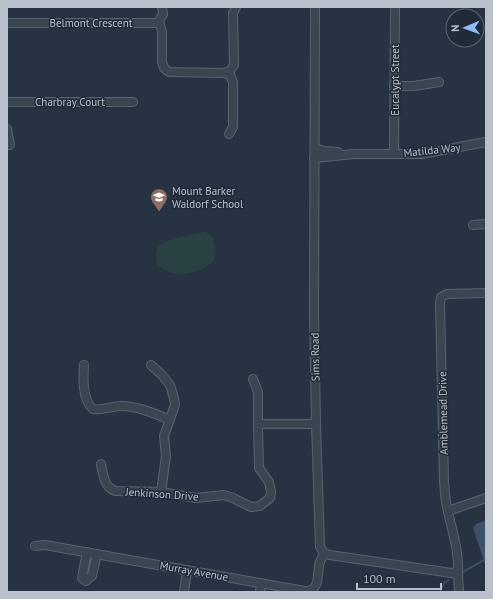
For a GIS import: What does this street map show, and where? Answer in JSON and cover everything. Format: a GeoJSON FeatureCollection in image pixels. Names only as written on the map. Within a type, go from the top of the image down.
{"type":"FeatureCollection","features":[{"type":"Feature","properties":{"kind":"street"},"geometry":{"type":"LineString","coordinates":[[162,7],[163,14],[159,22],[162,32],[162,62],[164,68],[169,72],[223,73],[230,75],[233,82],[233,127],[229,134]]}},
{"type":"Feature","properties":{"kind":"street"},"geometry":{"type":"LineString","coordinates":[[223,73],[230,71],[234,65],[233,13],[236,7]]}},
{"type":"Feature","properties":{"kind":"street","name":"Sims Road"},"geometry":{"type":"LineString","coordinates":[[315,7],[314,158],[316,424],[319,536],[320,547],[324,553]]}},
{"type":"Feature","properties":{"kind":"street","name":"Eucalypt Street"},"geometry":{"type":"LineString","coordinates":[[394,154],[395,7]]}},
{"type":"Feature","properties":{"kind":"street","name":"Belmont Crescent"},"geometry":{"type":"LineString","coordinates":[[7,23],[159,22]]}},
{"type":"Feature","properties":{"kind":"street"},"geometry":{"type":"LineString","coordinates":[[394,86],[414,86],[439,82]]}},
{"type":"Feature","properties":{"kind":"street","name":"Charbray Court"},"geometry":{"type":"LineString","coordinates":[[7,102],[133,102]]}},
{"type":"Feature","properties":{"kind":"street"},"geometry":{"type":"LineString","coordinates":[[7,129],[10,145]]}},
{"type":"Feature","properties":{"kind":"street","name":"Matilda Way"},"geometry":{"type":"LineString","coordinates":[[315,148],[324,151],[354,154],[422,154],[486,142]]}},
{"type":"Feature","properties":{"kind":"street","name":"Matilda Way"},"geometry":{"type":"LineString","coordinates":[[314,158],[354,154]]}},
{"type":"Feature","properties":{"kind":"street"},"geometry":{"type":"LineString","coordinates":[[473,225],[486,224]]}},
{"type":"Feature","properties":{"kind":"street","name":"Amblemead Drive"},"geometry":{"type":"LineString","coordinates":[[458,574],[459,562],[456,541],[448,511],[444,482],[441,297],[447,294],[486,293]]}},
{"type":"Feature","properties":{"kind":"street"},"geometry":{"type":"LineString","coordinates":[[84,365],[83,378],[87,401],[93,409],[121,406],[158,415],[169,420]]}},
{"type":"Feature","properties":{"kind":"street"},"geometry":{"type":"LineString","coordinates":[[151,365],[162,375],[173,392],[174,405],[164,436],[166,456],[161,492]]}},
{"type":"Feature","properties":{"kind":"street"},"geometry":{"type":"LineString","coordinates":[[253,379],[258,392],[258,424],[316,424]]}},
{"type":"Feature","properties":{"kind":"street","name":"Jenkinson Drive"},"geometry":{"type":"LineString","coordinates":[[101,464],[104,478],[110,489],[115,491],[161,492],[196,498],[224,495],[251,507],[255,507],[265,503],[270,498],[271,492],[269,482],[259,468],[258,424]]}},
{"type":"Feature","properties":{"kind":"street"},"geometry":{"type":"LineString","coordinates":[[448,511],[486,498]]}},
{"type":"Feature","properties":{"kind":"street","name":"Murray Avenue"},"geometry":{"type":"LineString","coordinates":[[35,546],[45,545],[310,591],[315,588],[317,584],[319,562],[324,553]]}},
{"type":"Feature","properties":{"kind":"street"},"geometry":{"type":"LineString","coordinates":[[87,552],[82,578],[86,581],[92,576],[96,554]]}},
{"type":"Feature","properties":{"kind":"street"},"geometry":{"type":"LineString","coordinates":[[324,553],[458,574],[459,592]]}},
{"type":"Feature","properties":{"kind":"street"},"geometry":{"type":"LineString","coordinates":[[184,592],[186,570]]}},
{"type":"Feature","properties":{"kind":"street"},"geometry":{"type":"LineString","coordinates":[[260,592],[261,583]]}},
{"type":"Feature","properties":{"kind":"green space"},"geometry":{"type":"Polygon","coordinates":[[[205,232],[213,237],[215,256],[213,261],[203,269],[190,273],[177,274],[169,272],[157,265],[156,256],[158,246],[171,239],[205,232]]]}},
{"type":"Feature","properties":{"kind":"water"},"geometry":{"type":"Polygon","coordinates":[[[486,520],[486,567],[473,528],[476,524],[486,520]]]}},
{"type":"Feature","properties":{"kind":"waterway"},"geometry":{"type":"LineString","coordinates":[[461,573],[484,560]]}},
{"type":"Feature","properties":{"kind":"waterway"},"geometry":{"type":"LineString","coordinates":[[440,592],[444,583],[449,580]]}},
{"type":"Feature","properties":{"kind":"place","name":"Mount Barker Waldorf School"},"geometry":{"type":"Point","coordinates":[159,212]}}]}
